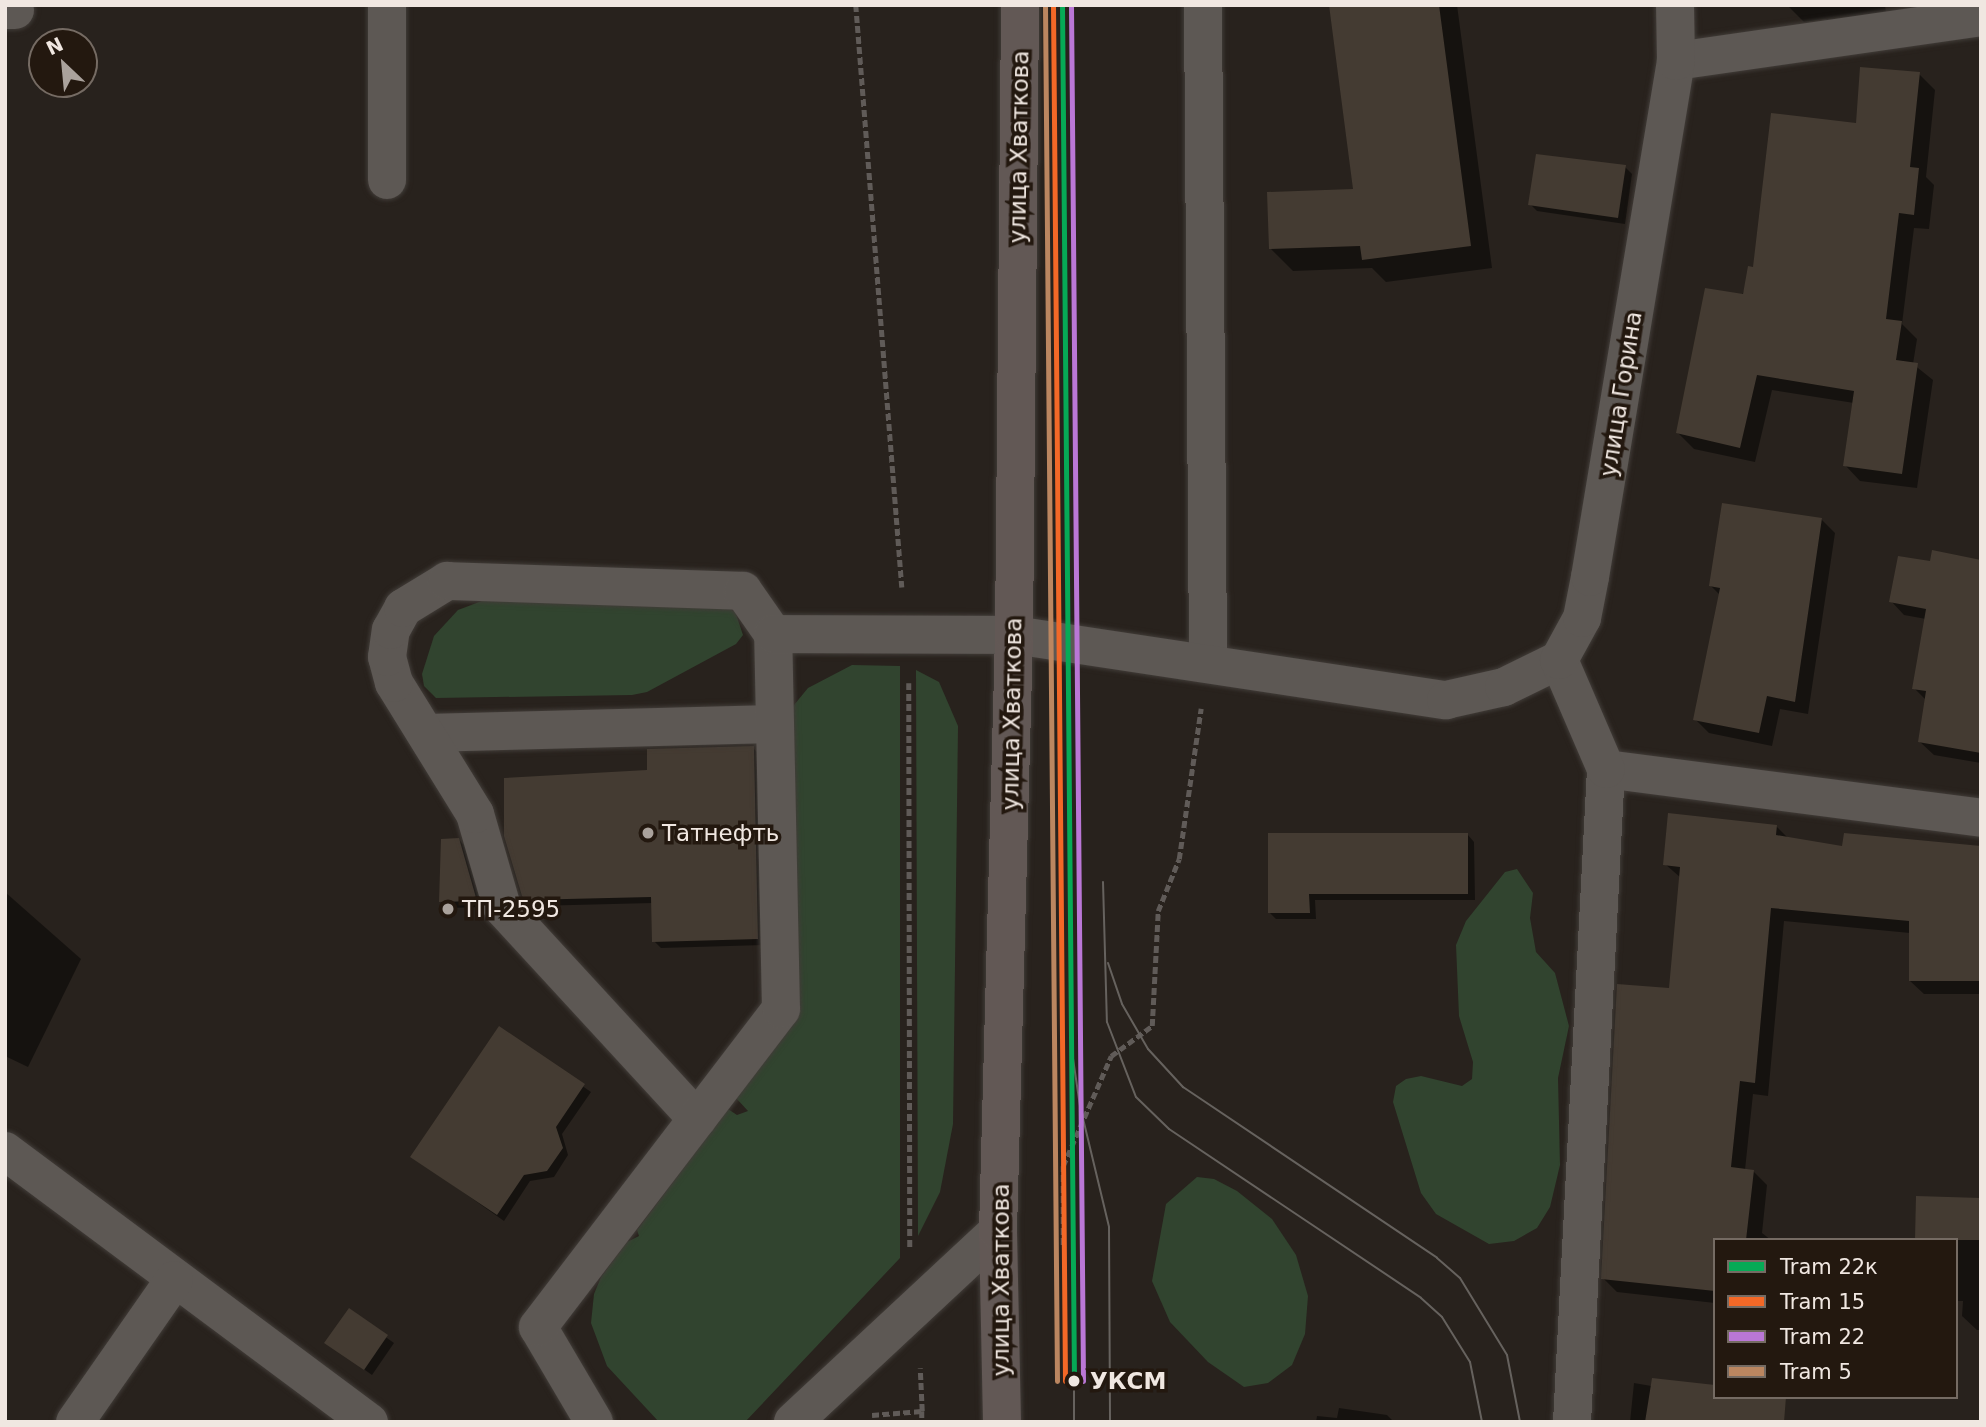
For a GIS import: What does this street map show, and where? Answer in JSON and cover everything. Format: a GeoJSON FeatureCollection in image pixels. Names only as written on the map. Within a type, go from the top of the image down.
{"type":"FeatureCollection","features":[{"type":"Feature","properties":{"kind":"main road","name":"улица Хваткова"},"geometry":{"type":"LineString","coordinates":[[1002,1422],[998,1231],[1014,635],[1020,5]]}},
{"type":"Feature","properties":{"kind":"street"},"geometry":{"type":"LineString","coordinates":[[387,5],[387,180]]}},
{"type":"Feature","properties":{"kind":"street"},"geometry":{"type":"LineString","coordinates":[[1203,5],[1208,663]]}},
{"type":"Feature","properties":{"kind":"street","name":"улица Горина"},"geometry":{"type":"LineString","coordinates":[[1559,660],[1581,618],[1590,577],[1676,61],[1675,5]]}},
{"type":"Feature","properties":{"kind":"street"},"geometry":{"type":"LineString","coordinates":[[1676,61],[1981,17]]}},
{"type":"Feature","properties":{"kind":"street"},"geometry":{"type":"LineString","coordinates":[[594,1422],[538,1327],[698,1119],[781,1009],[773,634],[743,591],[447,581],[403,608],[391,630],[387,657],[394,683],[475,814],[502,907],[698,1119]]}},
{"type":"Feature","properties":{"kind":"street"},"geometry":{"type":"LineString","coordinates":[[773,634],[1014,635],[1446,700],[1504,687],[1559,660],[1606,769],[1572,1422]]}},
{"type":"Feature","properties":{"kind":"street"},"geometry":{"type":"LineString","coordinates":[[426,733],[774,724]]}},
{"type":"Feature","properties":{"kind":"street"},"geometry":{"type":"LineString","coordinates":[[1606,769],[1981,818]]}},
{"type":"Feature","properties":{"kind":"street"},"geometry":{"type":"LineString","coordinates":[[5,1152],[174,1280],[369,1422]]}},
{"type":"Feature","properties":{"kind":"street"},"geometry":{"type":"LineString","coordinates":[[793,1422],[998,1231]]}},
{"type":"Feature","properties":{"kind":"street"},"geometry":{"type":"LineString","coordinates":[[75,1422],[174,1280]]}},
{"type":"Feature","properties":{"kind":"path"},"geometry":{"type":"LineString","coordinates":[[856,5],[906,634],[909,1240],[917,1306],[922,1422]]}},
{"type":"Feature","properties":{"kind":"path"},"geometry":{"type":"LineString","coordinates":[[1063,1245],[1063,1166],[1111,1056],[1152,1026],[1158,911],[1179,859],[1208,663]]}},
{"type":"Feature","properties":{"kind":"path"},"geometry":{"type":"LineString","coordinates":[[860,1416],[922,1411]]}},
{"type":"Feature","properties":{"kind":"green space"},"geometry":{"type":"Polygon","coordinates":[[[487,599],[717,605],[735,611],[743,635],[736,644],[647,692],[632,695],[436,698],[424,686],[422,674],[434,636],[458,610],[487,599]]]}},
{"type":"Feature","properties":{"kind":"green space"},"geometry":{"type":"Polygon","coordinates":[[[852,665],[900,666],[900,1258],[745,1422],[659,1422],[607,1366],[591,1323],[594,1294],[601,1277],[627,1242],[639,1236],[637,1230],[728,1109],[737,1115],[748,1111],[736,1098],[787,1029],[787,727],[794,705],[808,688],[852,665]]]}},
{"type":"Feature","properties":{"kind":"green space"},"geometry":{"type":"Polygon","coordinates":[[[916,670],[939,682],[958,726],[953,1124],[940,1192],[918,1236],[916,670]]]}},
{"type":"Feature","properties":{"kind":"green space"},"geometry":{"type":"Polygon","coordinates":[[[1517,869],[1533,893],[1530,918],[1536,952],[1555,973],[1569,1026],[1558,1078],[1560,1165],[1550,1207],[1537,1228],[1514,1241],[1489,1244],[1436,1214],[1421,1193],[1393,1102],[1396,1086],[1406,1079],[1421,1076],[1462,1086],[1472,1079],[1473,1062],[1459,1016],[1456,945],[1466,921],[1505,872],[1517,869]]]}},
{"type":"Feature","properties":{"kind":"green space"},"geometry":{"type":"Polygon","coordinates":[[[1197,1177],[1214,1179],[1237,1191],[1272,1219],[1296,1255],[1308,1296],[1305,1334],[1292,1365],[1268,1383],[1244,1387],[1208,1362],[1170,1322],[1152,1281],[1166,1204],[1197,1177]]]}},
{"type":"Feature","properties":{"kind":"building"},"geometry":{"type":"Polygon","coordinates":[[[1329,5],[1439,5],[1471,246],[1362,260],[1360,246],[1269,249],[1267,192],[1353,189],[1329,5]]]}},
{"type":"Feature","properties":{"kind":"building"},"geometry":{"type":"Polygon","coordinates":[[[1860,67],[1920,72],[1910,167],[1919,168],[1914,215],[1899,213],[1886,319],[1902,321],[1896,360],[1918,363],[1902,474],[1843,466],[1854,391],[1757,375],[1740,448],[1676,433],[1705,288],[1743,294],[1748,266],[1753,267],[1771,113],[1856,123],[1860,67]]]}},
{"type":"Feature","properties":{"kind":"building"},"geometry":{"type":"Polygon","coordinates":[[[1536,154],[1626,165],[1618,218],[1528,205],[1536,154]]]}},
{"type":"Feature","properties":{"kind":"building"},"geometry":{"type":"Polygon","coordinates":[[[1722,503],[1822,518],[1795,702],[1767,696],[1759,733],[1693,720],[1720,588],[1709,586],[1722,503]]]}},
{"type":"Feature","properties":{"kind":"building"},"geometry":{"type":"Polygon","coordinates":[[[1932,550],[1981,560],[1981,753],[1918,742],[1926,691],[1912,689],[1926,609],[1889,602],[1898,556],[1930,561],[1932,550]]]}},
{"type":"Feature","properties":{"kind":"building"},"geometry":{"type":"Polygon","coordinates":[[[754,746],[758,939],[652,942],[651,897],[525,900],[522,896],[504,836],[504,778],[647,770],[647,749],[754,746]]]}},
{"type":"Feature","properties":{"kind":"building"},"geometry":{"type":"Polygon","coordinates":[[[1668,813],[1777,825],[1776,835],[1842,846],[1844,833],[1981,846],[1981,981],[1909,981],[1909,921],[1771,908],[1755,1083],[1740,1081],[1731,1167],[1754,1170],[1746,1238],[1713,1238],[1713,1291],[1601,1279],[1617,984],[1669,988],[1680,867],[1663,865],[1668,813]]]}},
{"type":"Feature","properties":{"kind":"building"},"geometry":{"type":"Polygon","coordinates":[[[1268,833],[1468,833],[1468,894],[1309,894],[1310,913],[1268,913],[1268,833]]]}},
{"type":"Feature","properties":{"kind":"building"},"geometry":{"type":"Polygon","coordinates":[[[459,838],[477,901],[439,902],[441,839],[459,838]]]}},
{"type":"Feature","properties":{"kind":"building"},"geometry":{"type":"Polygon","coordinates":[[[499,1026],[585,1084],[556,1127],[563,1148],[547,1171],[524,1175],[497,1215],[410,1157],[499,1026]]]}},
{"type":"Feature","properties":{"kind":"building"},"geometry":{"type":"Polygon","coordinates":[[[1916,1196],[1981,1198],[1981,1240],[1915,1238],[1916,1196]]]}},
{"type":"Feature","properties":{"kind":"building"},"geometry":{"type":"Polygon","coordinates":[[[349,1308],[388,1335],[364,1370],[324,1343],[349,1308]]]}},
{"type":"Feature","properties":{"kind":"building"},"geometry":{"type":"Polygon","coordinates":[[[1652,1378],[1713,1385],[1713,1399],[1786,1399],[1784,1422],[1645,1422],[1652,1378]]]}},
{"type":"Feature","properties":{"kind":"tram line","name":"5"},"geometry":{"type":"LineString","coordinates":[[1045,5],[1057,1381]]}},
{"type":"Feature","properties":{"kind":"tram line","name":"15"},"geometry":{"type":"LineString","coordinates":[[1053,5],[1065,1381]]}},
{"type":"Feature","properties":{"kind":"tram line","name":"22к"},"geometry":{"type":"LineString","coordinates":[[1062,5],[1074,1381]]}},
{"type":"Feature","properties":{"kind":"tram line","name":"22"},"geometry":{"type":"LineString","coordinates":[[1071,5],[1083,1381]]}},
{"type":"Feature","properties":{"kind":"tram line"},"geometry":{"type":"LineString","coordinates":[[1103,882],[1107,1022],[1136,1097],[1169,1129],[1421,1298],[1442,1317],[1470,1362],[1482,1422]]}},
{"type":"Feature","properties":{"kind":"tram line"},"geometry":{"type":"LineString","coordinates":[[1108,963],[1122,1004],[1148,1049],[1183,1087],[1437,1258],[1460,1278],[1507,1355],[1520,1422]]}},
{"type":"Feature","properties":{"kind":"tram line"},"geometry":{"type":"LineString","coordinates":[[1071,1045],[1080,1106],[1109,1227],[1110,1422]]}},
{"type":"Feature","properties":{"kind":"tram line"},"geometry":{"type":"LineString","coordinates":[[1074,1381],[1074,1422]]}},
{"type":"Feature","properties":{"kind":"place","name":"Татнефть"},"geometry":{"type":"Point","coordinates":[648,833]}},
{"type":"Feature","properties":{"kind":"place","name":"ТП-2595"},"geometry":{"type":"Point","coordinates":[448,909]}},
{"type":"Feature","properties":{"kind":"place","name":"УКСМ"},"geometry":{"type":"Point","coordinates":[1074,1381]}}]}
